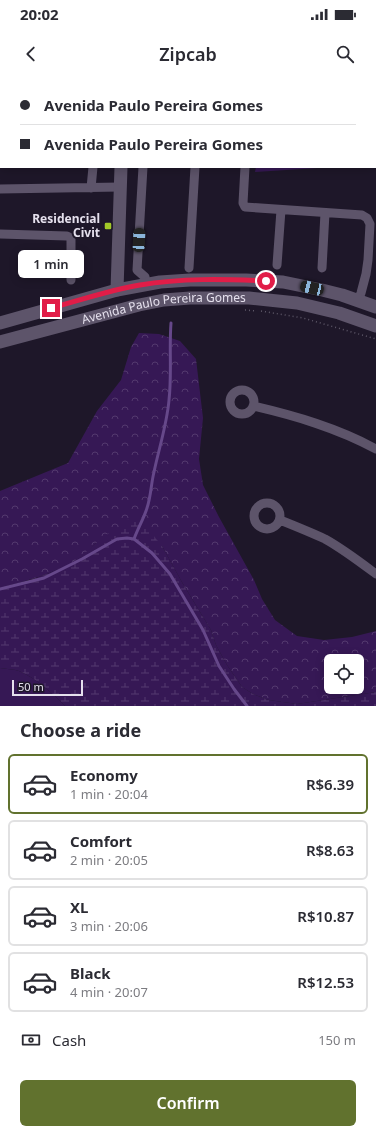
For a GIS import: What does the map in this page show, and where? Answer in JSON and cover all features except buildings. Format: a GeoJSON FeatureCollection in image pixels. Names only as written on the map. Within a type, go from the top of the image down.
{"type":"FeatureCollection","features":[{"type":"Feature","properties":{"kind":"main road"},"geometry":{"type":"LineString","coordinates":[[117,290],[121,168]]}},
{"type":"Feature","properties":{"kind":"main road","name":"Avenida Paulo Pereira Gomes"},"geometry":{"type":"LineString","coordinates":[[0,323],[117,290],[146,284],[190,280],[266,281],[302,285],[342,295],[376,307]]}},
{"type":"Feature","properties":{"kind":"main road","name":"Avenida Paulo Pereira Gomes"},"geometry":{"type":"LineString","coordinates":[[0,342],[139,305],[164,300],[196,298],[249,298],[297,303],[339,313],[376,326]]}},
{"type":"Feature","properties":{"kind":"street"},"geometry":{"type":"LineString","coordinates":[[91,188],[93,168]]}},
{"type":"Feature","properties":{"kind":"street"},"geometry":{"type":"LineString","coordinates":[[143,168],[137,270],[145,278],[146,284]]}},
{"type":"Feature","properties":{"kind":"street"},"geometry":{"type":"LineString","coordinates":[[189,268],[195,168]]}},
{"type":"Feature","properties":{"kind":"street"},"geometry":{"type":"LineString","coordinates":[[245,168],[243,203],[245,207],[362,215],[369,220],[368,260],[366,274],[358,300]]}},
{"type":"Feature","properties":{"kind":"street"},"geometry":{"type":"LineString","coordinates":[[0,189],[120,187]]}},
{"type":"Feature","properties":{"kind":"street"},"geometry":{"type":"LineString","coordinates":[[277,265],[281,210]]}},
{"type":"Feature","properties":{"kind":"street"},"geometry":{"type":"LineString","coordinates":[[322,268],[325,213]]}},
{"type":"Feature","properties":{"kind":"street"},"geometry":{"type":"LineString","coordinates":[[0,234],[67,236],[71,238],[71,280]]}},
{"type":"Feature","properties":{"kind":"street"},"geometry":{"type":"LineString","coordinates":[[253,406],[300,418],[335,430],[376,449]]}},
{"type":"Feature","properties":{"kind":"street"},"geometry":{"type":"LineString","coordinates":[[280,520],[325,540],[376,574]]}},
{"type":"Feature","properties":{"kind":"path"},"geometry":{"type":"LineString","coordinates":[[245,310],[302,318],[376,339]]}},
{"type":"Feature","properties":{"kind":"green space"},"geometry":{"type":"Polygon","coordinates":[[[256,168],[317,168],[255,172],[256,168]]]}},
{"type":"Feature","properties":{"kind":"green space"},"geometry":{"type":"Polygon","coordinates":[[[139,333],[159,334],[180,341],[196,359],[203,418],[199,459],[203,485],[254,580],[262,599],[275,620],[297,636],[324,640],[352,637],[376,631],[376,692],[364,694],[364,654],[324,654],[324,694],[363,694],[297,704],[269,700],[253,694],[242,687],[227,665],[216,645],[211,630],[162,546],[96,543],[80,558],[68,565],[39,577],[0,588],[0,491],[68,463],[97,411],[121,380],[131,347],[139,333]]]}},
{"type":"Feature","properties":{"kind":"green space"},"geometry":{"type":"Polygon","coordinates":[[[139,519],[162,546],[211,630],[216,645],[227,665],[242,687],[253,694],[269,700],[297,704],[376,692],[376,706],[65,706],[50,691],[31,677],[19,671],[0,668],[0,588],[28,581],[52,572],[78,559],[126,520],[139,519]]]}},
{"type":"Feature","properties":{"kind":"green space"},"geometry":{"type":"Polygon","coordinates":[[[0,668],[19,671],[31,677],[50,691],[65,706],[0,706],[0,668]]]}},
{"type":"Feature","properties":{"kind":"waterway"},"geometry":{"type":"LineString","coordinates":[[134,539],[148,504],[167,418],[170,390],[171,323]]}},
{"type":"Feature","properties":{"kind":"waterway"},"geometry":{"type":"LineString","coordinates":[[0,589],[44,578],[117,539],[134,539],[152,553],[170,574],[203,630],[219,666],[247,706]]}},
{"type":"Feature","properties":{"kind":"place","name":"Residencial Civit"},"geometry":{"type":"Point","coordinates":[108,226]}},
{"type":"Feature","properties":{"kind":"route"},"geometry":{"type":"LineString","coordinates":[[51,308],[117,290],[160,282],[190,280],[266,281]]}}]}
